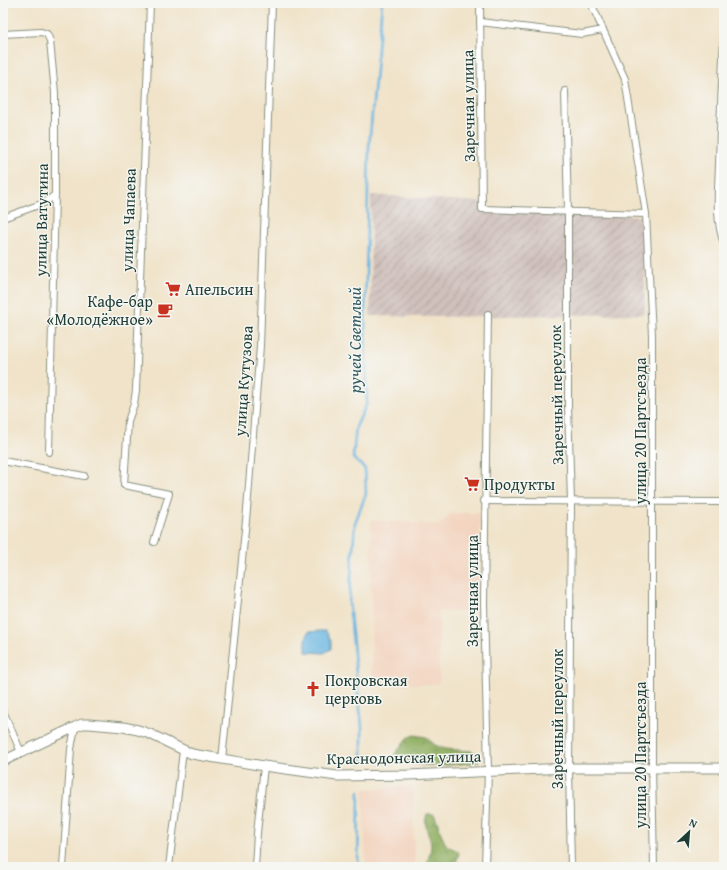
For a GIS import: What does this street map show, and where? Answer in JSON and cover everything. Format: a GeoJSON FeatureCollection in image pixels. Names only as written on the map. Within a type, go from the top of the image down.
{"type":"FeatureCollection","features":[{"type":"Feature","properties":{"kind":"street","name":"улица Чапаева"},"geometry":{"type":"LineString","coordinates":[[150,3],[136,390],[134,404],[128,421],[124,485],[169,494],[154,542]]}},
{"type":"Feature","properties":{"kind":"street","name":"улица Кутузова"},"geometry":{"type":"LineString","coordinates":[[222,760],[246,517],[260,346],[272,3]]}},
{"type":"Feature","properties":{"kind":"street","name":"Заречная улица"},"geometry":{"type":"LineString","coordinates":[[480,3],[482,209],[568,211]]}},
{"type":"Feature","properties":{"kind":"street","name":"улица 20 Партсъезда"},"geometry":{"type":"LineString","coordinates":[[592,3],[625,79],[646,214],[652,335],[652,768],[654,867]]}},
{"type":"Feature","properties":{"kind":"street"},"geometry":{"type":"LineString","coordinates":[[480,22],[582,34],[603,30]]}},
{"type":"Feature","properties":{"kind":"street","name":"улица Ватутина"},"geometry":{"type":"LineString","coordinates":[[3,34],[41,32],[47,34],[50,41],[55,93],[55,195],[49,452]]}},
{"type":"Feature","properties":{"kind":"street"},"geometry":{"type":"LineString","coordinates":[[724,37],[720,107],[718,202],[718,220],[724,244]]}},
{"type":"Feature","properties":{"kind":"street","name":"Заречный переулок"},"geometry":{"type":"LineString","coordinates":[[565,91],[568,211],[568,406],[571,501],[569,768],[571,867]]}},
{"type":"Feature","properties":{"kind":"street"},"geometry":{"type":"LineString","coordinates":[[3,218],[44,203],[55,195]]}},
{"type":"Feature","properties":{"kind":"street"},"geometry":{"type":"LineString","coordinates":[[568,211],[646,214]]}},
{"type":"Feature","properties":{"kind":"street","name":"Заречная улица"},"geometry":{"type":"LineString","coordinates":[[485,867],[488,771],[484,603],[484,501],[488,314]]}},
{"type":"Feature","properties":{"kind":"street"},"geometry":{"type":"LineString","coordinates":[[3,461],[84,476]]}},
{"type":"Feature","properties":{"kind":"street"},"geometry":{"type":"LineString","coordinates":[[484,501],[724,502]]}},
{"type":"Feature","properties":{"kind":"street"},"geometry":{"type":"LineString","coordinates":[[3,711],[21,752]]}},
{"type":"Feature","properties":{"kind":"street","name":"Краснодонская улица"},"geometry":{"type":"LineString","coordinates":[[3,761],[75,727],[82,724],[89,724],[138,730],[192,754],[222,760],[337,776],[408,775],[569,768],[724,768]]}},
{"type":"Feature","properties":{"kind":"street"},"geometry":{"type":"LineString","coordinates":[[63,867],[71,749],[75,727]]}},
{"type":"Feature","properties":{"kind":"street"},"geometry":{"type":"LineString","coordinates":[[169,867],[183,751]]}},
{"type":"Feature","properties":{"kind":"street"},"geometry":{"type":"LineString","coordinates":[[255,867],[264,766]]}},
{"type":"Feature","properties":{"kind":"shaded area"},"geometry":{"type":"Polygon","coordinates":[[[371,195],[482,202],[482,209],[644,216],[645,314],[436,317],[370,316],[371,195]]]}},
{"type":"Feature","properties":{"kind":"shaded area"},"geometry":{"type":"Polygon","coordinates":[[[452,513],[480,513],[479,612],[439,612],[439,684],[372,684],[371,520],[439,525],[452,513]]]}},
{"type":"Feature","properties":{"kind":"shaded area"},"geometry":{"type":"Polygon","coordinates":[[[412,786],[415,867],[366,867],[363,789],[412,786]]]}},
{"type":"Feature","properties":{"kind":"green space"},"geometry":{"type":"Polygon","coordinates":[[[414,735],[426,737],[435,745],[445,749],[471,751],[479,754],[478,762],[446,765],[421,765],[410,764],[392,758],[407,738],[414,735]]]}},
{"type":"Feature","properties":{"kind":"green space"},"geometry":{"type":"Polygon","coordinates":[[[427,814],[434,814],[446,844],[459,853],[455,867],[427,867],[431,844],[426,828],[427,814]]]}},
{"type":"Feature","properties":{"kind":"water"},"geometry":{"type":"Polygon","coordinates":[[[326,631],[331,641],[331,649],[324,653],[306,652],[306,639],[308,632],[326,631]]]}},
{"type":"Feature","properties":{"kind":"waterway","name":"ручей Светлый"},"geometry":{"type":"LineString","coordinates":[[362,763],[362,726],[349,603],[355,523],[366,494],[365,469],[353,458],[356,427],[367,403],[365,320],[369,147],[382,3]]}},
{"type":"Feature","properties":{"kind":"waterway","name":"ручей Светлый"},"geometry":{"type":"LineString","coordinates":[[358,867],[359,791]]}},
{"type":"Feature","properties":{"kind":"place","name":"Апельсин"},"geometry":{"type":"Point","coordinates":[173,289]}},
{"type":"Feature","properties":{"kind":"place","name":"Кафе-бар «Молодёжное»"},"geometry":{"type":"Point","coordinates":[165,310]}},
{"type":"Feature","properties":{"kind":"place","name":"Продукты"},"geometry":{"type":"Point","coordinates":[472,484]}},
{"type":"Feature","properties":{"kind":"place","name":"Покровская церковь"},"geometry":{"type":"Point","coordinates":[313,689]}}]}
